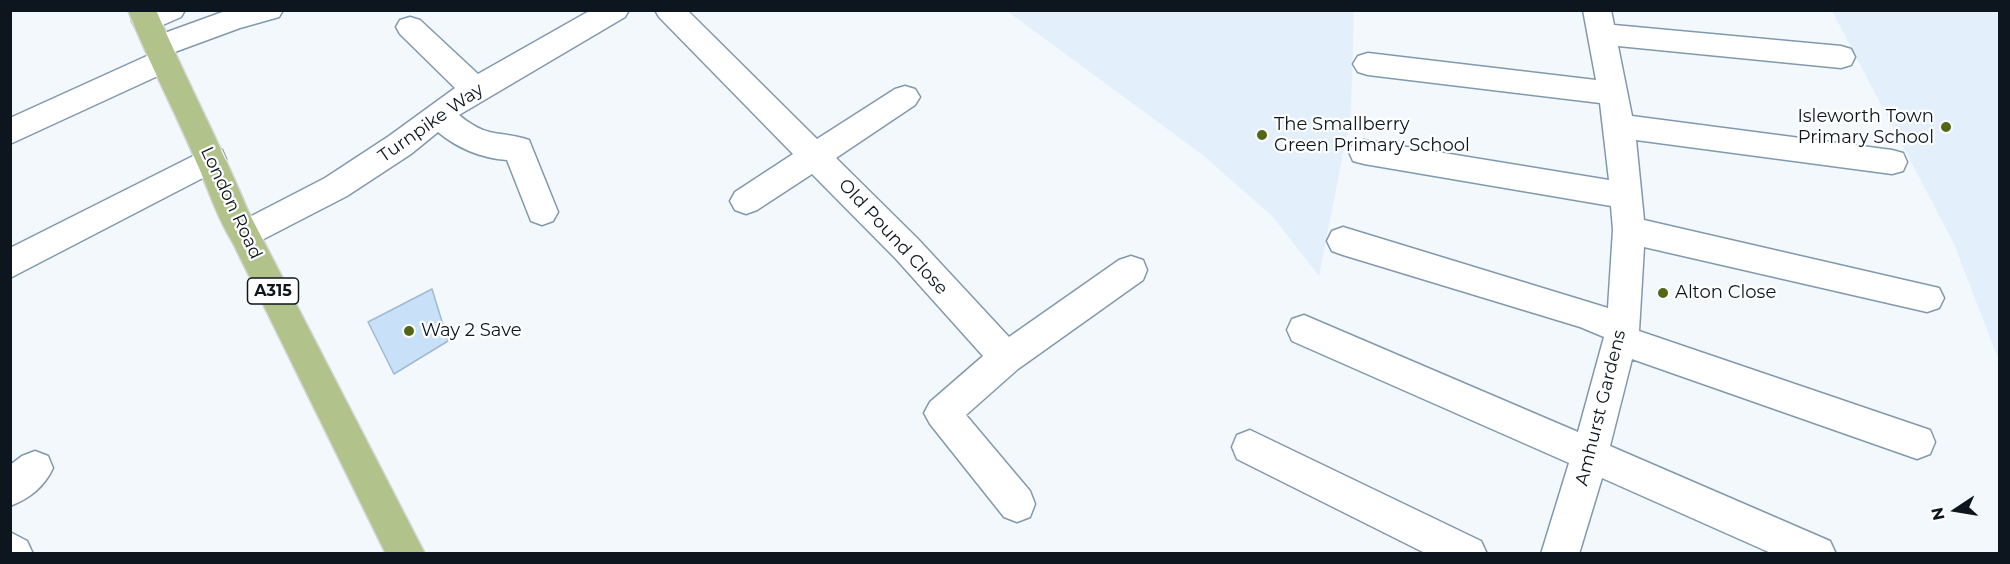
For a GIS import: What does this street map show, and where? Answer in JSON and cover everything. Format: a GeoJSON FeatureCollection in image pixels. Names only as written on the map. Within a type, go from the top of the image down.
{"type":"FeatureCollection","features":[{"type":"Feature","properties":{"kind":"main road","name":"London Road"},"geometry":{"type":"LineString","coordinates":[[153,14],[161,54],[211,159],[234,217],[246,234],[406,554]]}},
{"type":"Feature","properties":{"kind":"street"},"geometry":{"type":"LineString","coordinates":[[10,132],[234,19],[269,10]]}},
{"type":"Feature","properties":{"kind":"street","name":"Turnpike Way"},"geometry":{"type":"LineString","coordinates":[[246,234],[336,187],[392,150],[458,100],[615,10]]}},
{"type":"Feature","properties":{"kind":"street","name":"Old Pound Close"},"geometry":{"type":"LineString","coordinates":[[669,10],[816,156],[906,249],[1006,358]]}},
{"type":"Feature","properties":{"kind":"street"},"geometry":{"type":"LineString","coordinates":[[1600,22],[1841,57]]}},
{"type":"Feature","properties":{"kind":"street","name":"Amhurst Gardens"},"geometry":{"type":"LineString","coordinates":[[1560,554],[1621,334],[1629,230],[1619,126],[1600,22]]}},
{"type":"Feature","properties":{"kind":"street"},"geometry":{"type":"LineString","coordinates":[[410,27],[476,90]]}},
{"type":"Feature","properties":{"kind":"street"},"geometry":{"type":"LineString","coordinates":[[1368,64],[1612,93]]}},
{"type":"Feature","properties":{"kind":"street"},"geometry":{"type":"LineString","coordinates":[[746,201],[905,97]]}},
{"type":"Feature","properties":{"kind":"street"},"geometry":{"type":"LineString","coordinates":[[439,116],[465,138],[495,147],[518,149],[542,212]]}},
{"type":"Feature","properties":{"kind":"street"},"geometry":{"type":"LineString","coordinates":[[1619,126],[1892,162]]}},
{"type":"Feature","properties":{"kind":"street"},"geometry":{"type":"LineString","coordinates":[[1364,152],[1627,196]]}},
{"type":"Feature","properties":{"kind":"street"},"geometry":{"type":"LineString","coordinates":[[10,264],[211,159]]}},
{"type":"Feature","properties":{"kind":"street"},"geometry":{"type":"LineString","coordinates":[[1629,230],[1927,298]]}},
{"type":"Feature","properties":{"kind":"street"},"geometry":{"type":"LineString","coordinates":[[1343,241],[1585,314],[1621,334],[1917,442]]}},
{"type":"Feature","properties":{"kind":"street"},"geometry":{"type":"LineString","coordinates":[[1017,504],[942,413],[1006,358],[1131,270]]}},
{"type":"Feature","properties":{"kind":"street"},"geometry":{"type":"LineString","coordinates":[[1304,330],[1817,554]]}},
{"type":"Feature","properties":{"kind":"street"},"geometry":{"type":"LineString","coordinates":[[1250,447],[1468,554]]}},
{"type":"Feature","properties":{"kind":"street"},"geometry":{"type":"LineString","coordinates":[[10,550],[14,554]]}},
{"type":"Feature","properties":{"kind":"shaded area","name":"The Smallberry Green Primary School"},"geometry":{"type":"Polygon","coordinates":[[[1007,11],[1354,11],[1351,114],[1319,276],[1272,216],[1204,156],[1007,11]]]}},
{"type":"Feature","properties":{"kind":"shaded area","name":"Isleworth Town Primary School"},"geometry":{"type":"Polygon","coordinates":[[[1832,11],[1999,11],[1999,361],[1954,244],[1832,11]]]}},
{"type":"Feature","properties":{"kind":"building","name":"Way 2 Save"},"geometry":{"type":"Polygon","coordinates":[[[432,289],[448,341],[394,374],[368,322],[432,289]]]}},
{"type":"Feature","properties":{"kind":"place","name":"Isleworth Town Primary School"},"geometry":{"type":"Point","coordinates":[1946,127]}},
{"type":"Feature","properties":{"kind":"place","name":"The Smallberry Green Primary School"},"geometry":{"type":"Point","coordinates":[1262,135]}},
{"type":"Feature","properties":{"kind":"place","name":"Alton Close"},"geometry":{"type":"Point","coordinates":[1663,293]}},
{"type":"Feature","properties":{"kind":"place","name":"Way 2 Save"},"geometry":{"type":"Point","coordinates":[409,331]}}]}
